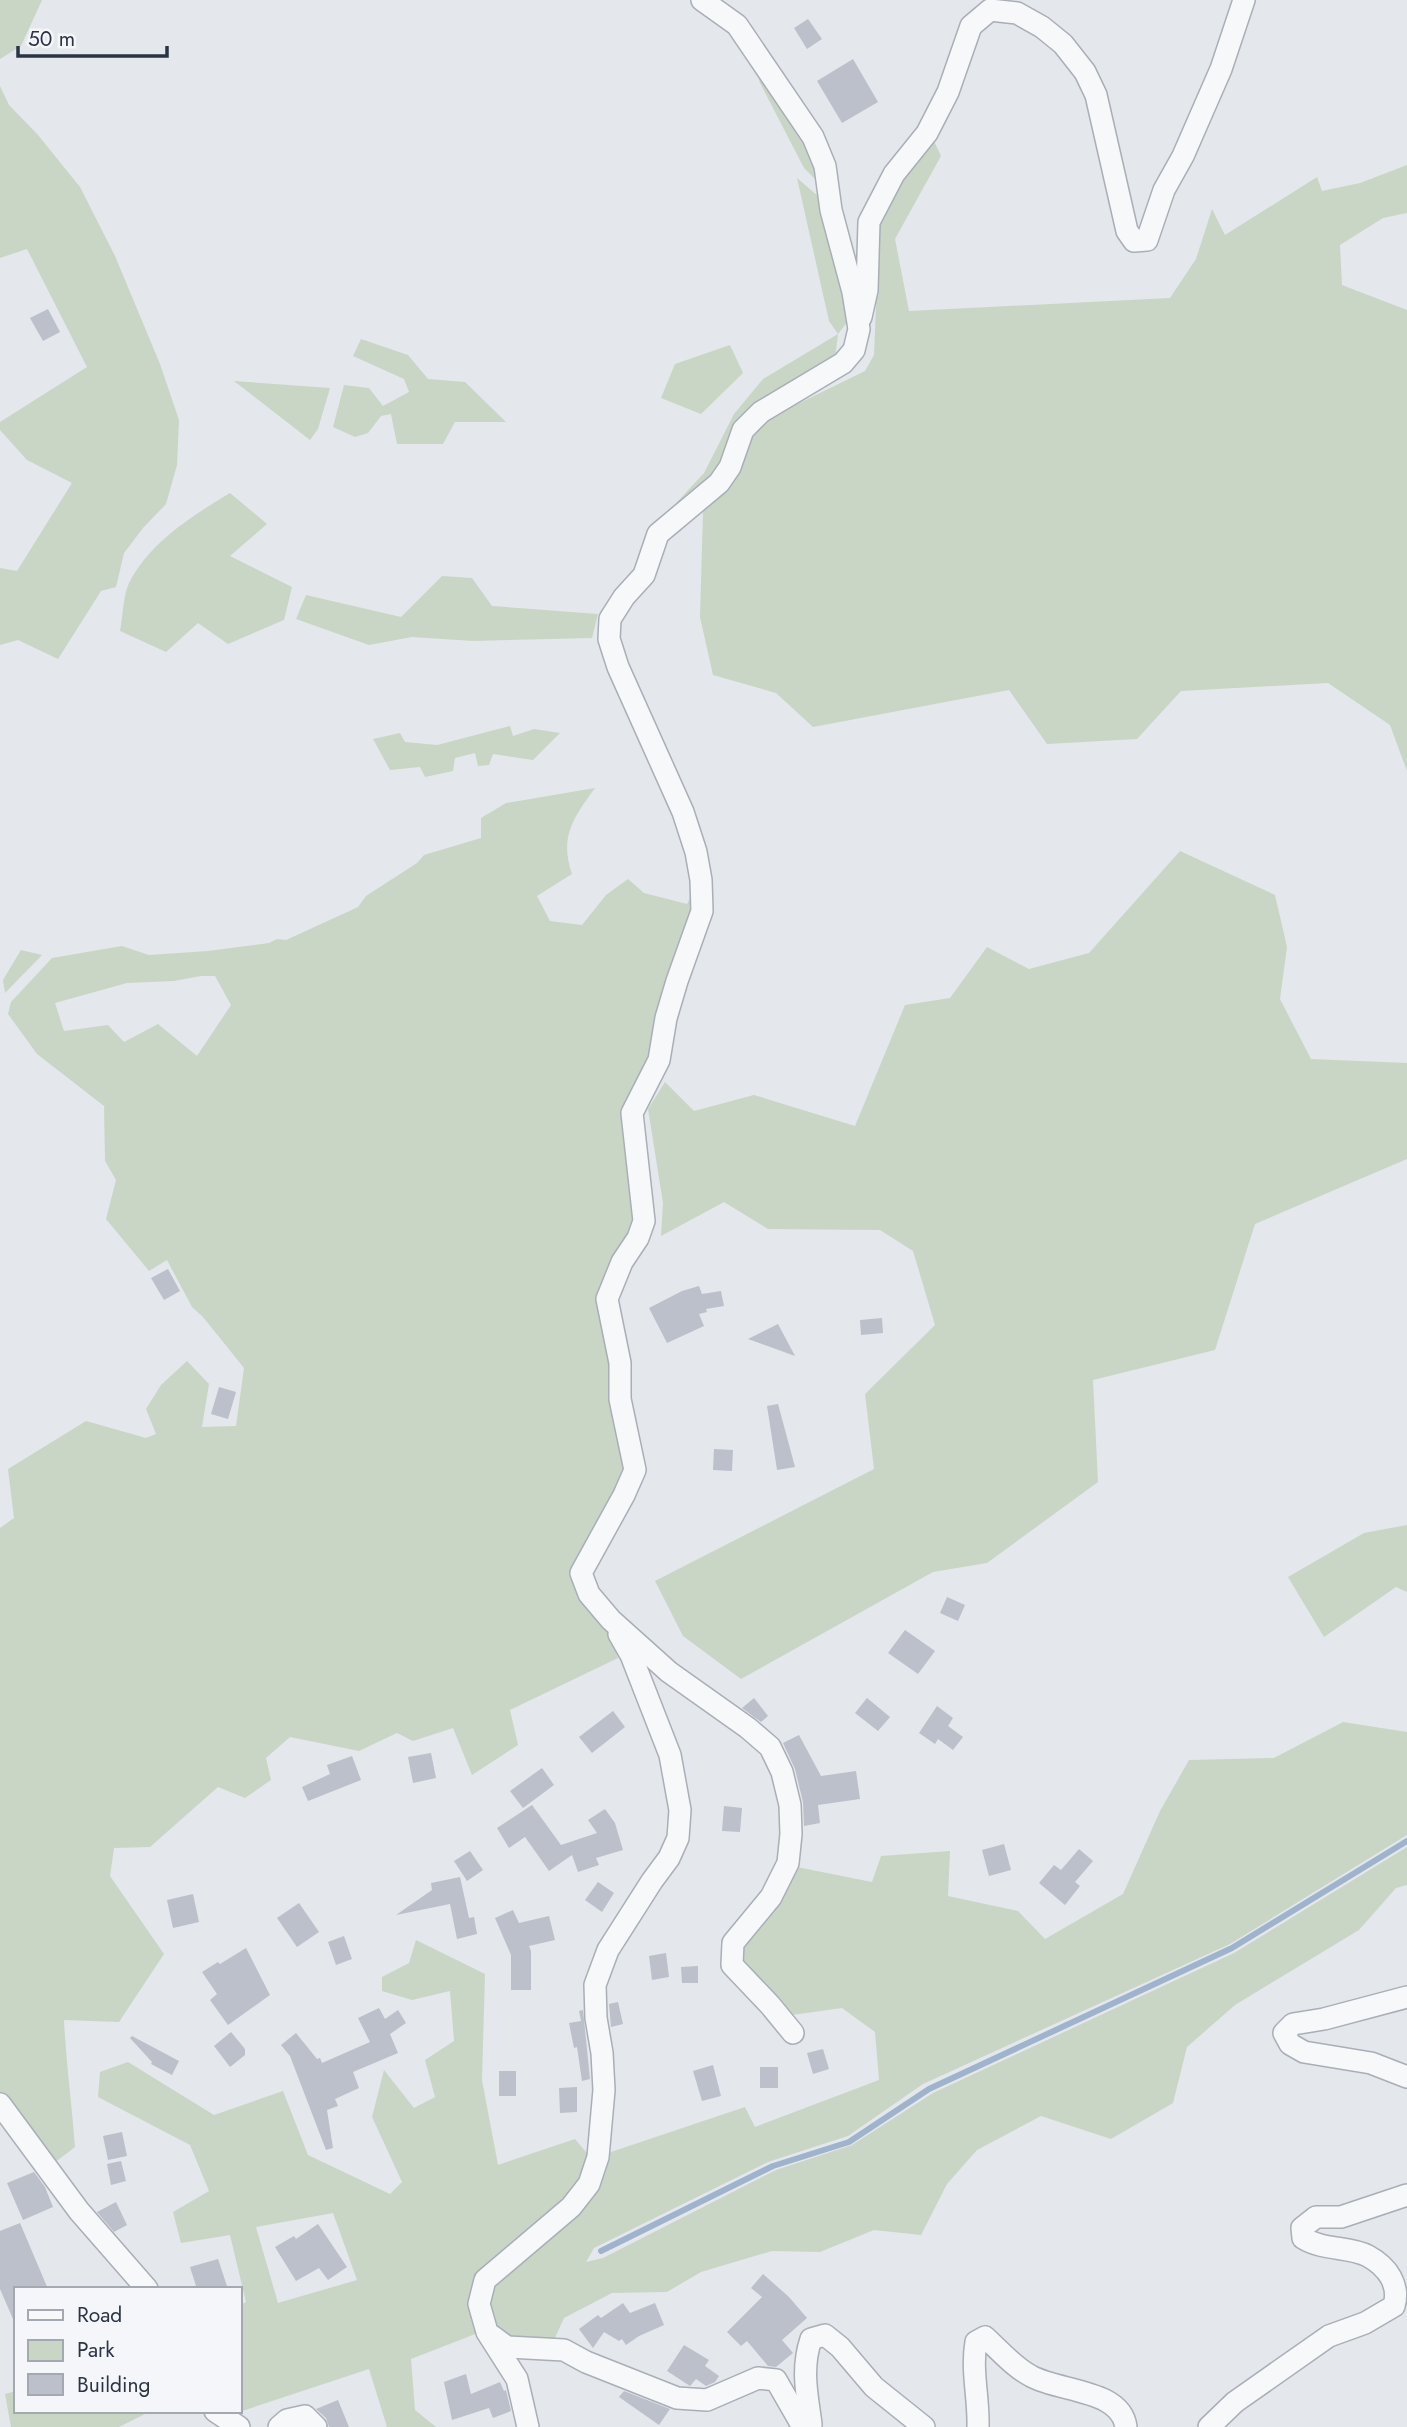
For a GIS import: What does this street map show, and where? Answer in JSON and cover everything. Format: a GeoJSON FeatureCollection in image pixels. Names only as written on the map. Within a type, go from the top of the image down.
{"type":"FeatureCollection","features":[{"type":"Feature","properties":{"kind":"street"},"geometry":{"type":"LineString","coordinates":[[702,0],[737,25],[813,137],[825,166],[831,210],[853,292],[859,329]]}},
{"type":"Feature","properties":{"kind":"street"},"geometry":{"type":"LineString","coordinates":[[793,2033],[732,1965],[733,1943],[771,1897],[788,1863],[790,1805],[782,1772],[770,1747],[748,1728],[669,1672],[611,1620],[589,1594],[581,1573],[635,1470],[620,1399],[620,1363],[607,1299],[622,1262],[645,1221],[632,1113],[659,1060],[666,1018],[702,911],[701,880],[696,852],[682,812],[618,667],[609,639],[610,619],[624,597],[644,575],[658,534],[719,483],[730,467],[743,430],[761,412],[843,363],[854,350],[867,290],[869,222],[894,174],[927,133],[948,92],[971,26],[990,10],[1017,13],[1042,27],[1063,44],[1085,72],[1096,95],[1127,231],[1134,241],[1147,240],[1164,190],[1183,156],[1221,68],[1244,0]]}},
{"type":"Feature","properties":{"kind":"street"},"geometry":{"type":"LineString","coordinates":[[528,2427],[517,2379],[487,2332],[479,2304],[485,2280],[563,2214],[589,2184],[598,2157],[604,2090],[595,1985],[608,1950],[669,1858],[678,1838],[680,1810],[670,1755],[631,1656],[611,1620]]}},
{"type":"Feature","properties":{"kind":"street"},"geometry":{"type":"LineString","coordinates":[[1407,1997],[1324,2019],[1293,2024],[1284,2033],[1290,2044],[1304,2052],[1371,2063],[1407,2077]]}},
{"type":"Feature","properties":{"kind":"street"},"geometry":{"type":"LineString","coordinates":[[0,2105],[79,2211],[145,2287]]}},
{"type":"Feature","properties":{"kind":"street"},"geometry":{"type":"LineString","coordinates":[[1209,2427],[1235,2402],[1329,2336],[1365,2323],[1394,2306],[1398,2293],[1394,2281],[1384,2269],[1367,2255],[1315,2246],[1303,2238],[1302,2228],[1316,2217],[1341,2217],[1407,2195]]}},
{"type":"Feature","properties":{"kind":"street"},"geometry":{"type":"LineString","coordinates":[[487,2332],[507,2347],[564,2350],[586,2362],[677,2398],[707,2400],[758,2378],[776,2380],[808,2426]]}},
{"type":"Feature","properties":{"kind":"street"},"geometry":{"type":"LineString","coordinates":[[808,2426],[805,2358],[811,2339],[825,2335],[840,2347],[874,2387],[924,2427]]}},
{"type":"Feature","properties":{"kind":"street"},"geometry":{"type":"LineString","coordinates":[[978,2427],[973,2361],[976,2342],[985,2337],[1030,2376],[1112,2402],[1125,2418],[1126,2427]]}},
{"type":"Feature","properties":{"kind":"street"},"geometry":{"type":"LineString","coordinates":[[218,2413],[239,2427]]}},
{"type":"Feature","properties":{"kind":"street"},"geometry":{"type":"LineString","coordinates":[[279,2427],[287,2420],[305,2416],[316,2427]]}},
{"type":"Feature","properties":{"kind":"green space"},"geometry":{"type":"Polygon","coordinates":[[[0,0],[42,0],[21,46],[0,59],[0,0]]]}},
{"type":"Feature","properties":{"kind":"green space"},"geometry":{"type":"Polygon","coordinates":[[[760,74],[815,152],[819,183],[804,168],[760,83],[760,74]]]}},
{"type":"Feature","properties":{"kind":"green space"},"geometry":{"type":"Polygon","coordinates":[[[0,86],[9,105],[38,135],[80,187],[115,256],[160,364],[179,420],[177,465],[166,504],[124,553],[116,587],[101,591],[58,659],[18,640],[0,645],[0,568],[17,571],[72,483],[27,460],[0,430],[0,422],[87,367],[27,249],[0,258],[0,86]]]}},
{"type":"Feature","properties":{"kind":"green space"},"geometry":{"type":"Polygon","coordinates":[[[933,139],[941,156],[895,239],[909,311],[1170,298],[1196,259],[1212,209],[1225,235],[1317,177],[1322,191],[1360,183],[1407,165],[1407,213],[1383,218],[1340,245],[1342,285],[1407,310],[1407,771],[1390,725],[1328,683],[1181,691],[1137,739],[1047,744],[1009,690],[813,727],[776,693],[713,675],[700,617],[703,512],[732,483],[750,438],[777,414],[865,371],[874,355],[876,227],[900,179],[933,139]]]}},
{"type":"Feature","properties":{"kind":"green space"},"geometry":{"type":"Polygon","coordinates":[[[797,178],[818,196],[848,321],[838,334],[829,321],[797,178]]]}},
{"type":"Feature","properties":{"kind":"green space"},"geometry":{"type":"Polygon","coordinates":[[[838,334],[835,358],[789,387],[723,466],[637,577],[634,568],[651,530],[704,473],[734,414],[763,379],[838,334]]]}},
{"type":"Feature","properties":{"kind":"green space"},"geometry":{"type":"Polygon","coordinates":[[[361,339],[408,355],[428,379],[465,382],[506,422],[455,422],[443,444],[397,444],[391,414],[381,416],[368,433],[355,437],[333,427],[344,385],[369,388],[383,406],[409,392],[404,379],[353,356],[361,339]]]}},
{"type":"Feature","properties":{"kind":"green space"},"geometry":{"type":"Polygon","coordinates":[[[730,345],[743,373],[701,414],[661,398],[675,364],[730,345]]]}},
{"type":"Feature","properties":{"kind":"green space"},"geometry":{"type":"Polygon","coordinates":[[[234,381],[330,388],[318,429],[310,440],[234,381]]]}},
{"type":"Feature","properties":{"kind":"green space"},"geometry":{"type":"Polygon","coordinates":[[[230,493],[267,524],[230,556],[292,587],[284,620],[228,644],[198,623],[166,652],[120,631],[127,588],[148,555],[173,531],[230,493]]]}},
{"type":"Feature","properties":{"kind":"green space"},"geometry":{"type":"Polygon","coordinates":[[[442,576],[472,578],[492,606],[598,614],[592,638],[473,641],[412,637],[369,645],[296,619],[306,595],[401,617],[442,576]]]}},
{"type":"Feature","properties":{"kind":"green space"},"geometry":{"type":"Polygon","coordinates":[[[510,726],[513,736],[534,729],[560,733],[533,760],[493,754],[489,765],[478,766],[475,753],[455,758],[453,771],[425,777],[420,767],[390,770],[373,739],[400,733],[405,742],[437,745],[510,726]]]}},
{"type":"Feature","properties":{"kind":"green space"},"geometry":{"type":"Polygon","coordinates":[[[595,788],[575,818],[568,838],[568,861],[572,874],[537,896],[550,921],[582,925],[606,895],[628,879],[644,893],[687,904],[697,885],[695,916],[654,1060],[638,1086],[638,1221],[603,1301],[630,1471],[584,1552],[618,1658],[510,1710],[518,1745],[472,1775],[453,1728],[413,1741],[397,1733],[359,1751],[290,1737],[266,1758],[271,1780],[245,1798],[218,1787],[150,1847],[114,1848],[110,1876],[164,1954],[119,2022],[64,2020],[75,2147],[54,2163],[0,2096],[0,1528],[14,1518],[8,1469],[86,1421],[146,1438],[156,1434],[146,1409],[161,1385],[187,1361],[209,1384],[202,1427],[236,1426],[244,1368],[192,1307],[167,1260],[149,1271],[106,1219],[116,1180],[105,1161],[104,1106],[37,1054],[8,1014],[11,1002],[52,958],[122,946],[149,955],[208,951],[269,943],[277,939],[286,940],[358,907],[366,896],[417,863],[424,855],[481,838],[481,818],[506,803],[595,788]],[[215,976],[127,983],[55,1003],[64,1031],[108,1025],[124,1042],[158,1024],[197,1056],[231,1005],[215,976]]]}},
{"type":"Feature","properties":{"kind":"green space"},"geometry":{"type":"Polygon","coordinates":[[[1180,851],[1275,895],[1287,947],[1280,999],[1311,1059],[1407,1063],[1407,1159],[1255,1224],[1215,1350],[1093,1380],[1098,1482],[987,1563],[933,1572],[741,1679],[683,1636],[655,1581],[874,1469],[865,1394],[935,1325],[913,1251],[880,1230],[768,1229],[724,1202],[661,1236],[663,1203],[648,1109],[665,1082],[694,1111],[754,1095],[855,1126],[905,1005],[950,998],[987,947],[1029,969],[1089,953],[1180,851]]]}},
{"type":"Feature","properties":{"kind":"green space"},"geometry":{"type":"Polygon","coordinates":[[[21,950],[42,955],[5,993],[3,980],[21,950]]]}},
{"type":"Feature","properties":{"kind":"green space"},"geometry":{"type":"Polygon","coordinates":[[[1407,1525],[1407,1592],[1396,1587],[1324,1637],[1288,1577],[1364,1533],[1407,1525]]]}},
{"type":"Feature","properties":{"kind":"green space"},"geometry":{"type":"Polygon","coordinates":[[[1343,1722],[1407,1732],[1407,1835],[1230,1944],[923,2084],[848,2136],[768,2162],[594,2248],[586,2262],[603,2258],[776,2170],[852,2145],[933,2093],[1234,1953],[1407,1847],[1407,1885],[1396,1888],[1359,1930],[1235,2005],[1187,2047],[1173,2103],[1111,2139],[1041,2116],[977,2150],[947,2184],[921,2235],[874,2230],[820,2252],[772,2251],[701,2272],[667,2292],[612,2293],[564,2318],[553,2342],[511,2342],[489,2318],[490,2282],[608,2153],[745,2107],[755,2127],[879,2080],[875,2032],[842,2008],[792,2015],[771,1997],[739,1961],[743,1945],[797,1867],[872,1882],[881,1856],[950,1851],[948,1896],[1018,1911],[1045,1939],[1123,1894],[1160,1811],[1189,1760],[1274,1758],[1343,1722]]]}},
{"type":"Feature","properties":{"kind":"green space"},"geometry":{"type":"Polygon","coordinates":[[[416,1940],[485,1974],[482,2080],[498,2165],[575,2139],[592,2159],[582,2185],[481,2278],[478,2333],[411,2359],[415,2410],[436,2427],[387,2427],[369,2369],[242,2411],[242,2304],[246,2302],[230,2235],[181,2243],[173,2212],[209,2191],[190,2145],[98,2097],[100,2072],[128,2062],[214,2115],[283,2091],[308,2155],[390,2194],[402,2182],[372,2117],[384,2070],[414,2108],[435,2097],[425,2060],[454,2041],[450,1991],[412,2000],[382,1991],[382,1977],[409,1963],[416,1940]],[[333,2213],[256,2227],[278,2303],[357,2280],[333,2213]]]}},
{"type":"Feature","properties":{"kind":"green space"},"geometry":{"type":"Polygon","coordinates":[[[14,2392],[14,2413],[147,2413],[119,2427],[11,2427],[5,2394],[14,2392]]]}},
{"type":"Feature","properties":{"kind":"building"},"geometry":{"type":"Polygon","coordinates":[[[808,19],[822,39],[807,49],[794,28],[808,19]]]}},
{"type":"Feature","properties":{"kind":"building"},"geometry":{"type":"Polygon","coordinates":[[[853,59],[878,102],[842,123],[817,81],[853,59]]]}},
{"type":"Feature","properties":{"kind":"building"},"geometry":{"type":"Polygon","coordinates":[[[48,309],[60,332],[43,341],[30,318],[48,309]]]}},
{"type":"Feature","properties":{"kind":"building"},"geometry":{"type":"Polygon","coordinates":[[[168,1269],[180,1291],[164,1300],[151,1278],[168,1269]]]}},
{"type":"Feature","properties":{"kind":"building"},"geometry":{"type":"Polygon","coordinates":[[[699,1286],[702,1294],[721,1291],[724,1306],[706,1309],[707,1312],[699,1314],[704,1326],[667,1343],[649,1308],[682,1291],[699,1286]]]}},
{"type":"Feature","properties":{"kind":"building"},"geometry":{"type":"Polygon","coordinates":[[[882,1318],[883,1333],[861,1335],[860,1320],[882,1318]]]}},
{"type":"Feature","properties":{"kind":"building"},"geometry":{"type":"Polygon","coordinates":[[[778,1324],[795,1356],[748,1339],[778,1324]]]}},
{"type":"Feature","properties":{"kind":"building"},"geometry":{"type":"Polygon","coordinates":[[[219,1387],[236,1392],[228,1419],[211,1414],[219,1387]]]}},
{"type":"Feature","properties":{"kind":"building"},"geometry":{"type":"Polygon","coordinates":[[[778,1404],[795,1467],[777,1470],[767,1406],[778,1404]]]}},
{"type":"Feature","properties":{"kind":"building"},"geometry":{"type":"Polygon","coordinates":[[[714,1449],[733,1450],[732,1471],[713,1470],[714,1449]]]}},
{"type":"Feature","properties":{"kind":"building"},"geometry":{"type":"Polygon","coordinates":[[[947,1597],[965,1605],[958,1621],[940,1613],[947,1597]]]}},
{"type":"Feature","properties":{"kind":"building"},"geometry":{"type":"Polygon","coordinates":[[[905,1630],[935,1651],[918,1674],[888,1653],[905,1630]]]}},
{"type":"Feature","properties":{"kind":"building"},"geometry":{"type":"Polygon","coordinates":[[[754,1698],[768,1716],[761,1722],[742,1708],[754,1698]]]}},
{"type":"Feature","properties":{"kind":"building"},"geometry":{"type":"Polygon","coordinates":[[[867,1698],[890,1717],[878,1731],[855,1713],[867,1698]]]}},
{"type":"Feature","properties":{"kind":"building"},"geometry":{"type":"Polygon","coordinates":[[[937,1706],[953,1718],[948,1726],[963,1737],[953,1750],[938,1739],[935,1744],[919,1733],[937,1706]]]}},
{"type":"Feature","properties":{"kind":"building"},"geometry":{"type":"Polygon","coordinates":[[[613,1711],[625,1727],[592,1753],[579,1737],[613,1711]]]}},
{"type":"Feature","properties":{"kind":"building"},"geometry":{"type":"Polygon","coordinates":[[[799,1735],[821,1776],[856,1771],[860,1799],[818,1805],[820,1823],[804,1826],[803,1802],[795,1769],[783,1743],[799,1735]]]}},
{"type":"Feature","properties":{"kind":"building"},"geometry":{"type":"Polygon","coordinates":[[[431,1753],[436,1778],[413,1783],[408,1757],[431,1753]]]}},
{"type":"Feature","properties":{"kind":"building"},"geometry":{"type":"Polygon","coordinates":[[[352,1756],[361,1780],[308,1801],[302,1787],[330,1774],[327,1765],[352,1756]]]}},
{"type":"Feature","properties":{"kind":"building"},"geometry":{"type":"Polygon","coordinates":[[[542,1768],[554,1785],[523,1808],[510,1791],[542,1768]]]}},
{"type":"Feature","properties":{"kind":"building"},"geometry":{"type":"Polygon","coordinates":[[[532,1805],[561,1845],[597,1833],[588,1820],[605,1809],[615,1823],[623,1850],[596,1858],[599,1865],[578,1872],[572,1855],[549,1871],[525,1837],[509,1848],[497,1828],[532,1805]]]}},
{"type":"Feature","properties":{"kind":"building"},"geometry":{"type":"Polygon","coordinates":[[[724,1806],[742,1808],[740,1832],[722,1831],[724,1806]]]}},
{"type":"Feature","properties":{"kind":"building"},"geometry":{"type":"Polygon","coordinates":[[[1004,1844],[1011,1870],[989,1876],[982,1850],[1004,1844]]]}},
{"type":"Feature","properties":{"kind":"building"},"geometry":{"type":"Polygon","coordinates":[[[1079,1849],[1093,1861],[1075,1882],[1080,1886],[1065,1905],[1039,1883],[1054,1865],[1061,1870],[1079,1849]]]}},
{"type":"Feature","properties":{"kind":"building"},"geometry":{"type":"Polygon","coordinates":[[[470,1851],[483,1870],[467,1881],[454,1861],[470,1851]]]}},
{"type":"Feature","properties":{"kind":"building"},"geometry":{"type":"Polygon","coordinates":[[[460,1877],[469,1918],[474,1917],[477,1934],[457,1939],[450,1904],[396,1915],[432,1890],[431,1883],[460,1877]]]}},
{"type":"Feature","properties":{"kind":"building"},"geometry":{"type":"Polygon","coordinates":[[[598,1882],[614,1893],[602,1912],[585,1900],[598,1882]]]}},
{"type":"Feature","properties":{"kind":"building"},"geometry":{"type":"Polygon","coordinates":[[[193,1894],[199,1922],[173,1928],[167,1900],[193,1894]]]}},
{"type":"Feature","properties":{"kind":"building"},"geometry":{"type":"Polygon","coordinates":[[[299,1903],[319,1932],[297,1947],[277,1918],[299,1903]]]}},
{"type":"Feature","properties":{"kind":"building"},"geometry":{"type":"Polygon","coordinates":[[[513,1910],[519,1923],[549,1916],[555,1940],[529,1946],[531,1990],[511,1990],[511,1955],[495,1918],[513,1910]]]}},
{"type":"Feature","properties":{"kind":"building"},"geometry":{"type":"Polygon","coordinates":[[[344,1936],[352,1959],[336,1965],[328,1942],[344,1936]]]}},
{"type":"Feature","properties":{"kind":"building"},"geometry":{"type":"Polygon","coordinates":[[[246,1948],[270,1995],[228,2025],[210,2000],[217,1994],[202,1972],[246,1948]]]}},
{"type":"Feature","properties":{"kind":"building"},"geometry":{"type":"Polygon","coordinates":[[[666,1953],[669,1977],[652,1980],[649,1956],[666,1953]]]}},
{"type":"Feature","properties":{"kind":"building"},"geometry":{"type":"Polygon","coordinates":[[[698,1966],[698,1983],[682,1983],[681,1967],[698,1966]]]}},
{"type":"Feature","properties":{"kind":"building"},"geometry":{"type":"Polygon","coordinates":[[[618,2002],[623,2024],[611,2027],[609,2004],[618,2002]]]}},
{"type":"Feature","properties":{"kind":"building"},"geometry":{"type":"Polygon","coordinates":[[[379,2008],[385,2019],[398,2010],[406,2023],[390,2034],[398,2053],[353,2072],[359,2088],[335,2099],[338,2106],[327,2110],[333,2148],[326,2150],[290,2056],[281,2045],[296,2033],[322,2063],[370,2042],[358,2018],[379,2008]]]}},
{"type":"Feature","properties":{"kind":"building"},"geometry":{"type":"Polygon","coordinates":[[[583,2010],[590,2079],[582,2081],[577,2047],[574,2048],[569,2023],[581,2021],[579,2011],[583,2010]]]}},
{"type":"Feature","properties":{"kind":"building"},"geometry":{"type":"Polygon","coordinates":[[[231,2032],[245,2049],[245,2055],[230,2067],[214,2046],[231,2032]]]}},
{"type":"Feature","properties":{"kind":"building"},"geometry":{"type":"Polygon","coordinates":[[[132,2036],[179,2061],[172,2075],[151,2064],[130,2038],[132,2036]]]}},
{"type":"Feature","properties":{"kind":"building"},"geometry":{"type":"Polygon","coordinates":[[[823,2049],[829,2069],[813,2074],[807,2053],[823,2049]]]}},
{"type":"Feature","properties":{"kind":"building"},"geometry":{"type":"Polygon","coordinates":[[[713,2065],[721,2096],[702,2101],[693,2071],[713,2065]]]}},
{"type":"Feature","properties":{"kind":"building"},"geometry":{"type":"Polygon","coordinates":[[[760,2067],[778,2067],[778,2088],[760,2088],[760,2067]]]}},
{"type":"Feature","properties":{"kind":"building"},"geometry":{"type":"Polygon","coordinates":[[[499,2071],[516,2071],[516,2096],[499,2096],[499,2071]]]}},
{"type":"Feature","properties":{"kind":"building"},"geometry":{"type":"Polygon","coordinates":[[[577,2087],[577,2112],[560,2113],[559,2088],[577,2087]]]}},
{"type":"Feature","properties":{"kind":"building"},"geometry":{"type":"Polygon","coordinates":[[[122,2132],[127,2156],[108,2160],[103,2136],[122,2132]]]}},
{"type":"Feature","properties":{"kind":"building"},"geometry":{"type":"Polygon","coordinates":[[[121,2161],[126,2181],[111,2185],[107,2164],[121,2161]]]}},
{"type":"Feature","properties":{"kind":"building"},"geometry":{"type":"Polygon","coordinates":[[[34,2172],[45,2187],[53,2207],[23,2220],[7,2183],[34,2172]]]}},
{"type":"Feature","properties":{"kind":"building"},"geometry":{"type":"Polygon","coordinates":[[[116,2202],[127,2225],[114,2232],[97,2212],[116,2202]]]}},
{"type":"Feature","properties":{"kind":"building"},"geometry":{"type":"Polygon","coordinates":[[[20,2223],[47,2287],[14,2287],[14,2321],[0,2289],[0,2231],[20,2223]]]}},
{"type":"Feature","properties":{"kind":"building"},"geometry":{"type":"Polygon","coordinates":[[[318,2224],[347,2267],[328,2280],[319,2268],[296,2281],[275,2247],[294,2236],[296,2239],[318,2224]]]}},
{"type":"Feature","properties":{"kind":"building"},"geometry":{"type":"Polygon","coordinates":[[[218,2259],[227,2287],[196,2287],[190,2267],[218,2259]]]}},
{"type":"Feature","properties":{"kind":"building"},"geometry":{"type":"Polygon","coordinates":[[[763,2274],[789,2297],[807,2318],[782,2340],[793,2353],[776,2367],[768,2366],[747,2341],[741,2346],[727,2332],[762,2297],[751,2288],[763,2274]]]}},
{"type":"Feature","properties":{"kind":"building"},"geometry":{"type":"Polygon","coordinates":[[[623,2303],[630,2313],[655,2303],[664,2325],[626,2345],[622,2339],[619,2341],[604,2332],[593,2348],[579,2329],[598,2315],[601,2318],[623,2303]]]}},
{"type":"Feature","properties":{"kind":"building"},"geometry":{"type":"Polygon","coordinates":[[[684,2345],[709,2360],[705,2366],[719,2376],[715,2382],[706,2386],[696,2379],[690,2386],[667,2371],[684,2345]]]}},
{"type":"Feature","properties":{"kind":"building"},"geometry":{"type":"Polygon","coordinates":[[[466,2374],[471,2394],[500,2382],[504,2391],[506,2390],[511,2411],[493,2418],[489,2408],[452,2420],[444,2382],[466,2374]]]}},
{"type":"Feature","properties":{"kind":"building"},"geometry":{"type":"Polygon","coordinates":[[[624,2391],[670,2409],[659,2425],[619,2397],[624,2391]]]}},
{"type":"Feature","properties":{"kind":"building"},"geometry":{"type":"Polygon","coordinates":[[[338,2400],[349,2427],[329,2427],[326,2418],[316,2409],[338,2400]]]}},
{"type":"Feature","properties":{"kind":"waterway"},"geometry":{"type":"LineString","coordinates":[[601,2251],[773,2166],[849,2142],[929,2089],[1232,1948],[1407,1841]]}}]}
